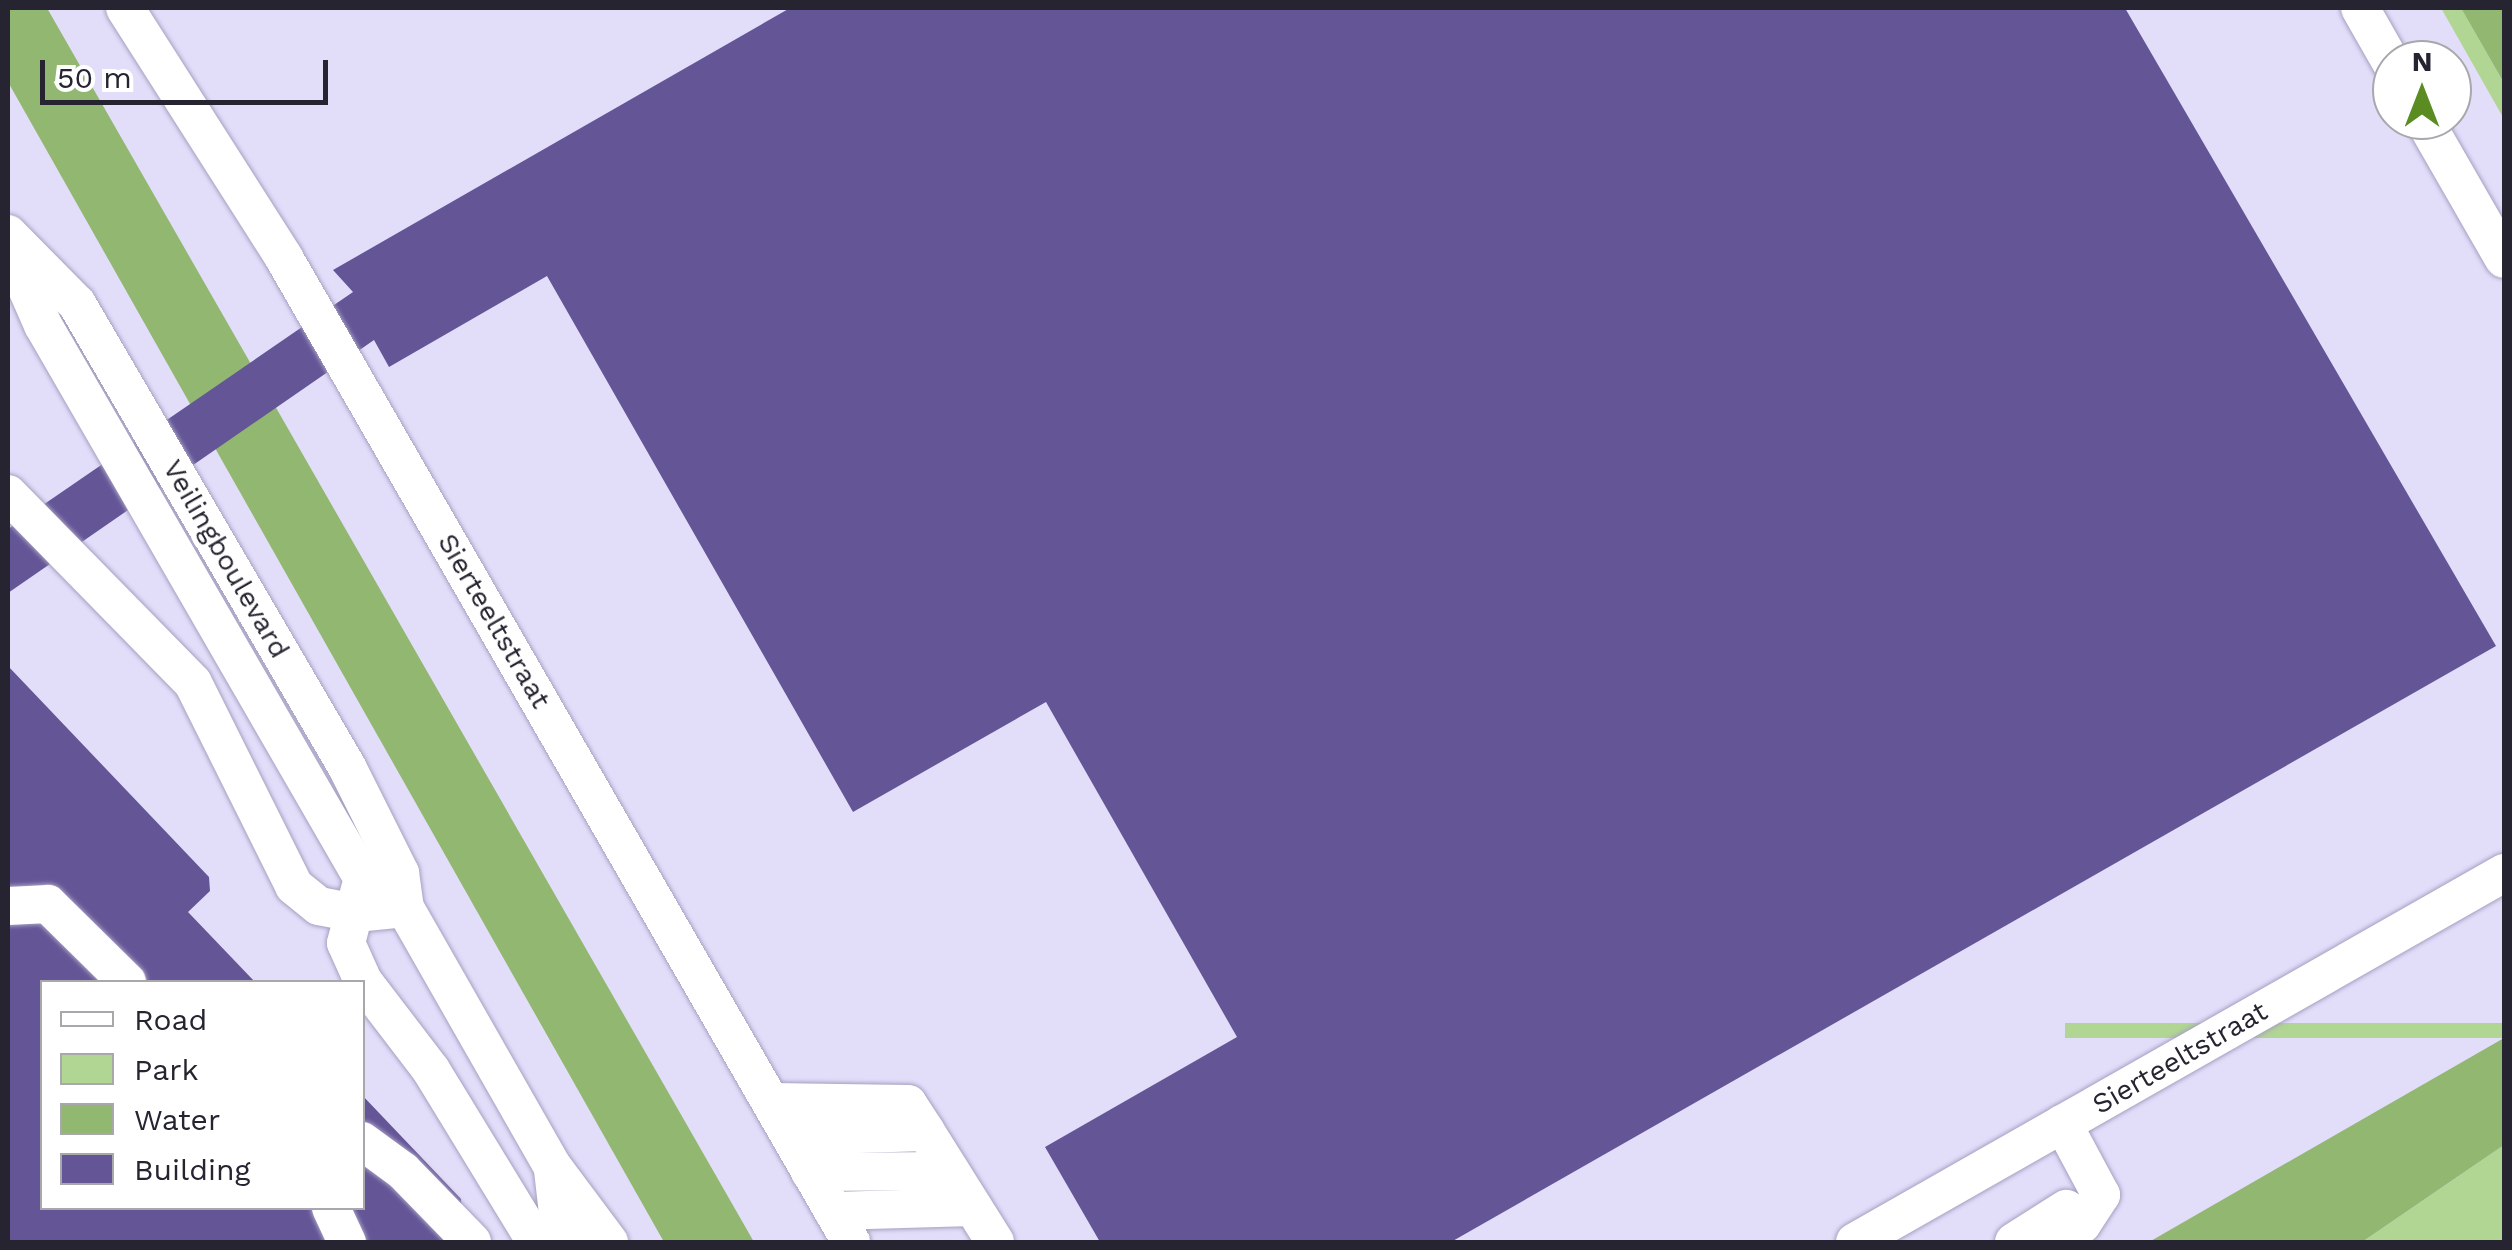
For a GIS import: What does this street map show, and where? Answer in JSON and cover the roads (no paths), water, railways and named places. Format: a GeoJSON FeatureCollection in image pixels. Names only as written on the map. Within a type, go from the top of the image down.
{"type":"FeatureCollection","features":[{"type":"Feature","properties":{"kind":"lane","name":"Sierteeltstraat"},"geometry":{"type":"LineString","coordinates":[[125,8],[284,258],[842,1227]]}},
{"type":"Feature","properties":{"kind":"lane"},"geometry":{"type":"LineString","coordinates":[[2360,8],[2378,40]]}},
{"type":"Feature","properties":{"kind":"lane"},"geometry":{"type":"LineString","coordinates":[[2435,140],[2504,260]]}},
{"type":"Feature","properties":{"kind":"lane","name":"Veilingboulevard"},"geometry":{"type":"LineString","coordinates":[[8,234],[78,304],[347,767],[400,873],[405,908],[553,1168],[609,1242]]}},
{"type":"Feature","properties":{"kind":"lane","name":"Veilingboulevard"},"geometry":{"type":"LineString","coordinates":[[8,243],[43,325],[359,895]]}},
{"type":"Feature","properties":{"kind":"lane"},"geometry":{"type":"LineString","coordinates":[[8,284],[43,325]]}},
{"type":"Feature","properties":{"kind":"lane"},"geometry":{"type":"LineString","coordinates":[[8,494],[193,683],[294,886],[319,906],[359,895],[405,908]]}},
{"type":"Feature","properties":{"kind":"lane","name":"Sierteeltstraat"},"geometry":{"type":"LineString","coordinates":[[1856,1242],[2504,873]]}},
{"type":"Feature","properties":{"kind":"lane"},"geometry":{"type":"LineString","coordinates":[[359,895],[346,943],[363,980]]}},
{"type":"Feature","properties":{"kind":"lane"},"geometry":{"type":"LineString","coordinates":[[8,906],[48,904],[125,980]]}},
{"type":"Feature","properties":{"kind":"lane"},"geometry":{"type":"LineString","coordinates":[[365,984],[431,1070],[536,1242]]}},
{"type":"Feature","properties":{"kind":"lane"},"geometry":{"type":"LineString","coordinates":[[770,1102],[908,1104],[995,1242]]}},
{"type":"Feature","properties":{"kind":"lane"},"geometry":{"type":"LineString","coordinates":[[2063,1124],[2101,1195]]}},
{"type":"Feature","properties":{"kind":"lane"},"geometry":{"type":"LineString","coordinates":[[790,1136],[926,1132]]}},
{"type":"Feature","properties":{"kind":"lane"},"geometry":{"type":"LineString","coordinates":[[367,1155],[403,1171],[472,1242]]}},
{"type":"Feature","properties":{"kind":"lane","name":"Veilingboulevard"},"geometry":{"type":"LineString","coordinates":[[553,1168],[559,1222],[570,1242]]}},
{"type":"Feature","properties":{"kind":"lane"},"geometry":{"type":"LineString","coordinates":[[810,1172],[950,1171]]}},
{"type":"Feature","properties":{"kind":"lane"},"geometry":{"type":"LineString","coordinates":[[2014,1242],[2101,1195]]}},
{"type":"Feature","properties":{"kind":"lane"},"geometry":{"type":"LineString","coordinates":[[2048,1242],[2082,1224],[2101,1195]]}},
{"type":"Feature","properties":{"kind":"lane"},"geometry":{"type":"LineString","coordinates":[[842,1227],[973,1207]]}},
{"type":"Feature","properties":{"kind":"lane"},"geometry":{"type":"LineString","coordinates":[[333,1210],[347,1242]]}},
{"type":"Feature","properties":{"kind":"water"},"geometry":{"type":"Polygon","coordinates":[[[8,8],[47,8],[754,1242],[664,1242],[8,82],[8,8]]]}},
{"type":"Feature","properties":{"kind":"water"},"geometry":{"type":"Polygon","coordinates":[[[2461,8],[2504,8],[2504,83],[2461,8]]]}},
{"type":"Feature","properties":{"kind":"water"},"geometry":{"type":"Polygon","coordinates":[[[2504,1038],[2504,1145],[2362,1242],[2149,1242],[2504,1038]]]}}]}
